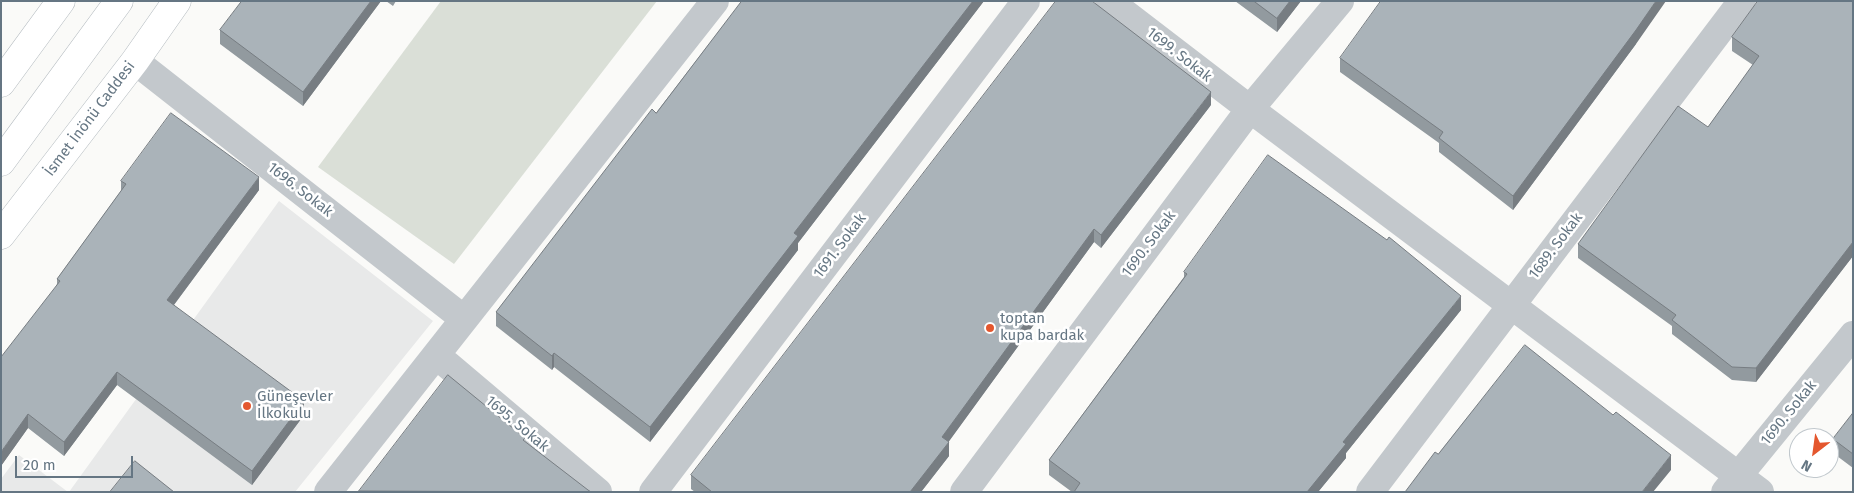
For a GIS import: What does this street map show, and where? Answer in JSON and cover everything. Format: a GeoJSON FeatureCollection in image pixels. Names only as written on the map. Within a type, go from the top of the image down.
{"type":"FeatureCollection","features":[{"type":"Feature","properties":{"kind":"main road"},"geometry":{"type":"LineString","coordinates":[[1,84],[62,1]]}},
{"type":"Feature","properties":{"kind":"main road"},"geometry":{"type":"LineString","coordinates":[[1,162],[120,1]]}},
{"type":"Feature","properties":{"kind":"main road","name":"İsmet İnönü Caddesi"},"geometry":{"type":"LineString","coordinates":[[1,235],[135,61],[177,1]]}},
{"type":"Feature","properties":{"kind":"street"},"geometry":{"type":"LineString","coordinates":[[328,492],[715,1]]}},
{"type":"Feature","properties":{"kind":"street","name":"1691. Sokak"},"geometry":{"type":"LineString","coordinates":[[653,492],[1026,1]]}},
{"type":"Feature","properties":{"kind":"street","name":"1699. Sokak"},"geometry":{"type":"LineString","coordinates":[[1109,1],[1510,305],[1732,484],[1760,492]]}},
{"type":"Feature","properties":{"kind":"street","name":"1690. Sokak"},"geometry":{"type":"LineString","coordinates":[[964,492],[1250,109],[1340,1]]}},
{"type":"Feature","properties":{"kind":"street","name":"1689. Sokak"},"geometry":{"type":"LineString","coordinates":[[1370,492],[1742,1]]}},
{"type":"Feature","properties":{"kind":"street","name":"1696. Sokak"},"geometry":{"type":"LineString","coordinates":[[135,61],[464,320]]}},
{"type":"Feature","properties":{"kind":"street","name":"1690. Sokak"},"geometry":{"type":"LineString","coordinates":[[1732,484],[1853,335]]}},
{"type":"Feature","properties":{"kind":"street","name":"1695. Sokak"},"geometry":{"type":"LineString","coordinates":[[436,355],[598,492]]}},
{"type":"Feature","properties":{"kind":"shaded area"},"geometry":{"type":"Polygon","coordinates":[[[441,1],[657,1],[454,264],[318,167],[441,1]]]}},
{"type":"Feature","properties":{"kind":"shaded area","name":"Güneşevler İlkokulu"},"geometry":{"type":"Polygon","coordinates":[[[279,201],[433,321],[295,492],[69,492],[279,201]]]}},
{"type":"Feature","properties":{"kind":"shaded area"},"geometry":{"type":"Polygon","coordinates":[[[19,455],[68,492],[1,492],[1,479],[19,455]]]}},
{"type":"Feature","properties":{"kind":"building"},"geometry":{"type":"Polygon","coordinates":[[[242,1],[371,1],[303,92],[220,30],[242,1]]]}},
{"type":"Feature","properties":{"kind":"building"},"geometry":{"type":"Polygon","coordinates":[[[742,1],[973,1],[794,233],[798,236],[650,427],[554,353],[552,356],[496,312],[652,109],[656,113],[742,1]]]}},
{"type":"Feature","properties":{"kind":"building"},"geometry":{"type":"Polygon","coordinates":[[[1056,1],[1092,1],[1211,92],[1101,235],[1094,229],[942,437],[949,442],[910,492],[712,492],[691,475],[1056,1]]]}},
{"type":"Feature","properties":{"kind":"building"},"geometry":{"type":"Polygon","coordinates":[[[1254,1],[1290,1],[1277,18],[1254,1]]]}},
{"type":"Feature","properties":{"kind":"building"},"geometry":{"type":"Polygon","coordinates":[[[1381,1],[1656,1],[1513,196],[1439,138],[1443,132],[1340,58],[1381,1]]]}},
{"type":"Feature","properties":{"kind":"building"},"geometry":{"type":"Polygon","coordinates":[[[1758,1],[1853,1],[1853,242],[1756,368],[1732,367],[1672,320],[1676,315],[1578,244],[1678,106],[1708,127],[1759,56],[1732,37],[1758,1]]]}},
{"type":"Feature","properties":{"kind":"building"},"geometry":{"type":"Polygon","coordinates":[[[171,113],[259,177],[167,300],[304,401],[252,471],[117,372],[64,442],[28,414],[1,452],[1,357],[60,281],[57,279],[126,184],[121,181],[171,113]]]}},
{"type":"Feature","properties":{"kind":"building"},"geometry":{"type":"Polygon","coordinates":[[[1268,155],[1387,240],[1389,237],[1461,296],[1343,442],[1346,444],[1307,492],[1074,492],[1080,483],[1049,460],[1187,274],[1184,272],[1268,155]]]}},
{"type":"Feature","properties":{"kind":"building"},"geometry":{"type":"Polygon","coordinates":[[[1525,345],[1613,415],[1616,412],[1671,455],[1642,492],[1405,492],[1435,452],[1438,454],[1525,345]]]}},
{"type":"Feature","properties":{"kind":"building"},"geometry":{"type":"Polygon","coordinates":[[[448,375],[525,438],[523,440],[591,492],[359,491],[448,375]]]}},
{"type":"Feature","properties":{"kind":"building"},"geometry":{"type":"Polygon","coordinates":[[[1853,413],[1853,454],[1839,444],[1839,431],[1853,413]]]}},
{"type":"Feature","properties":{"kind":"building"},"geometry":{"type":"Polygon","coordinates":[[[135,461],[174,492],[110,492],[135,461]]]}},
{"type":"Feature","properties":{"kind":"place","name":"toptan kupa bardak"},"geometry":{"type":"Point","coordinates":[990,328]}},
{"type":"Feature","properties":{"kind":"place","name":"Güneşevler İlkokulu"},"geometry":{"type":"Point","coordinates":[247,406]}}]}
